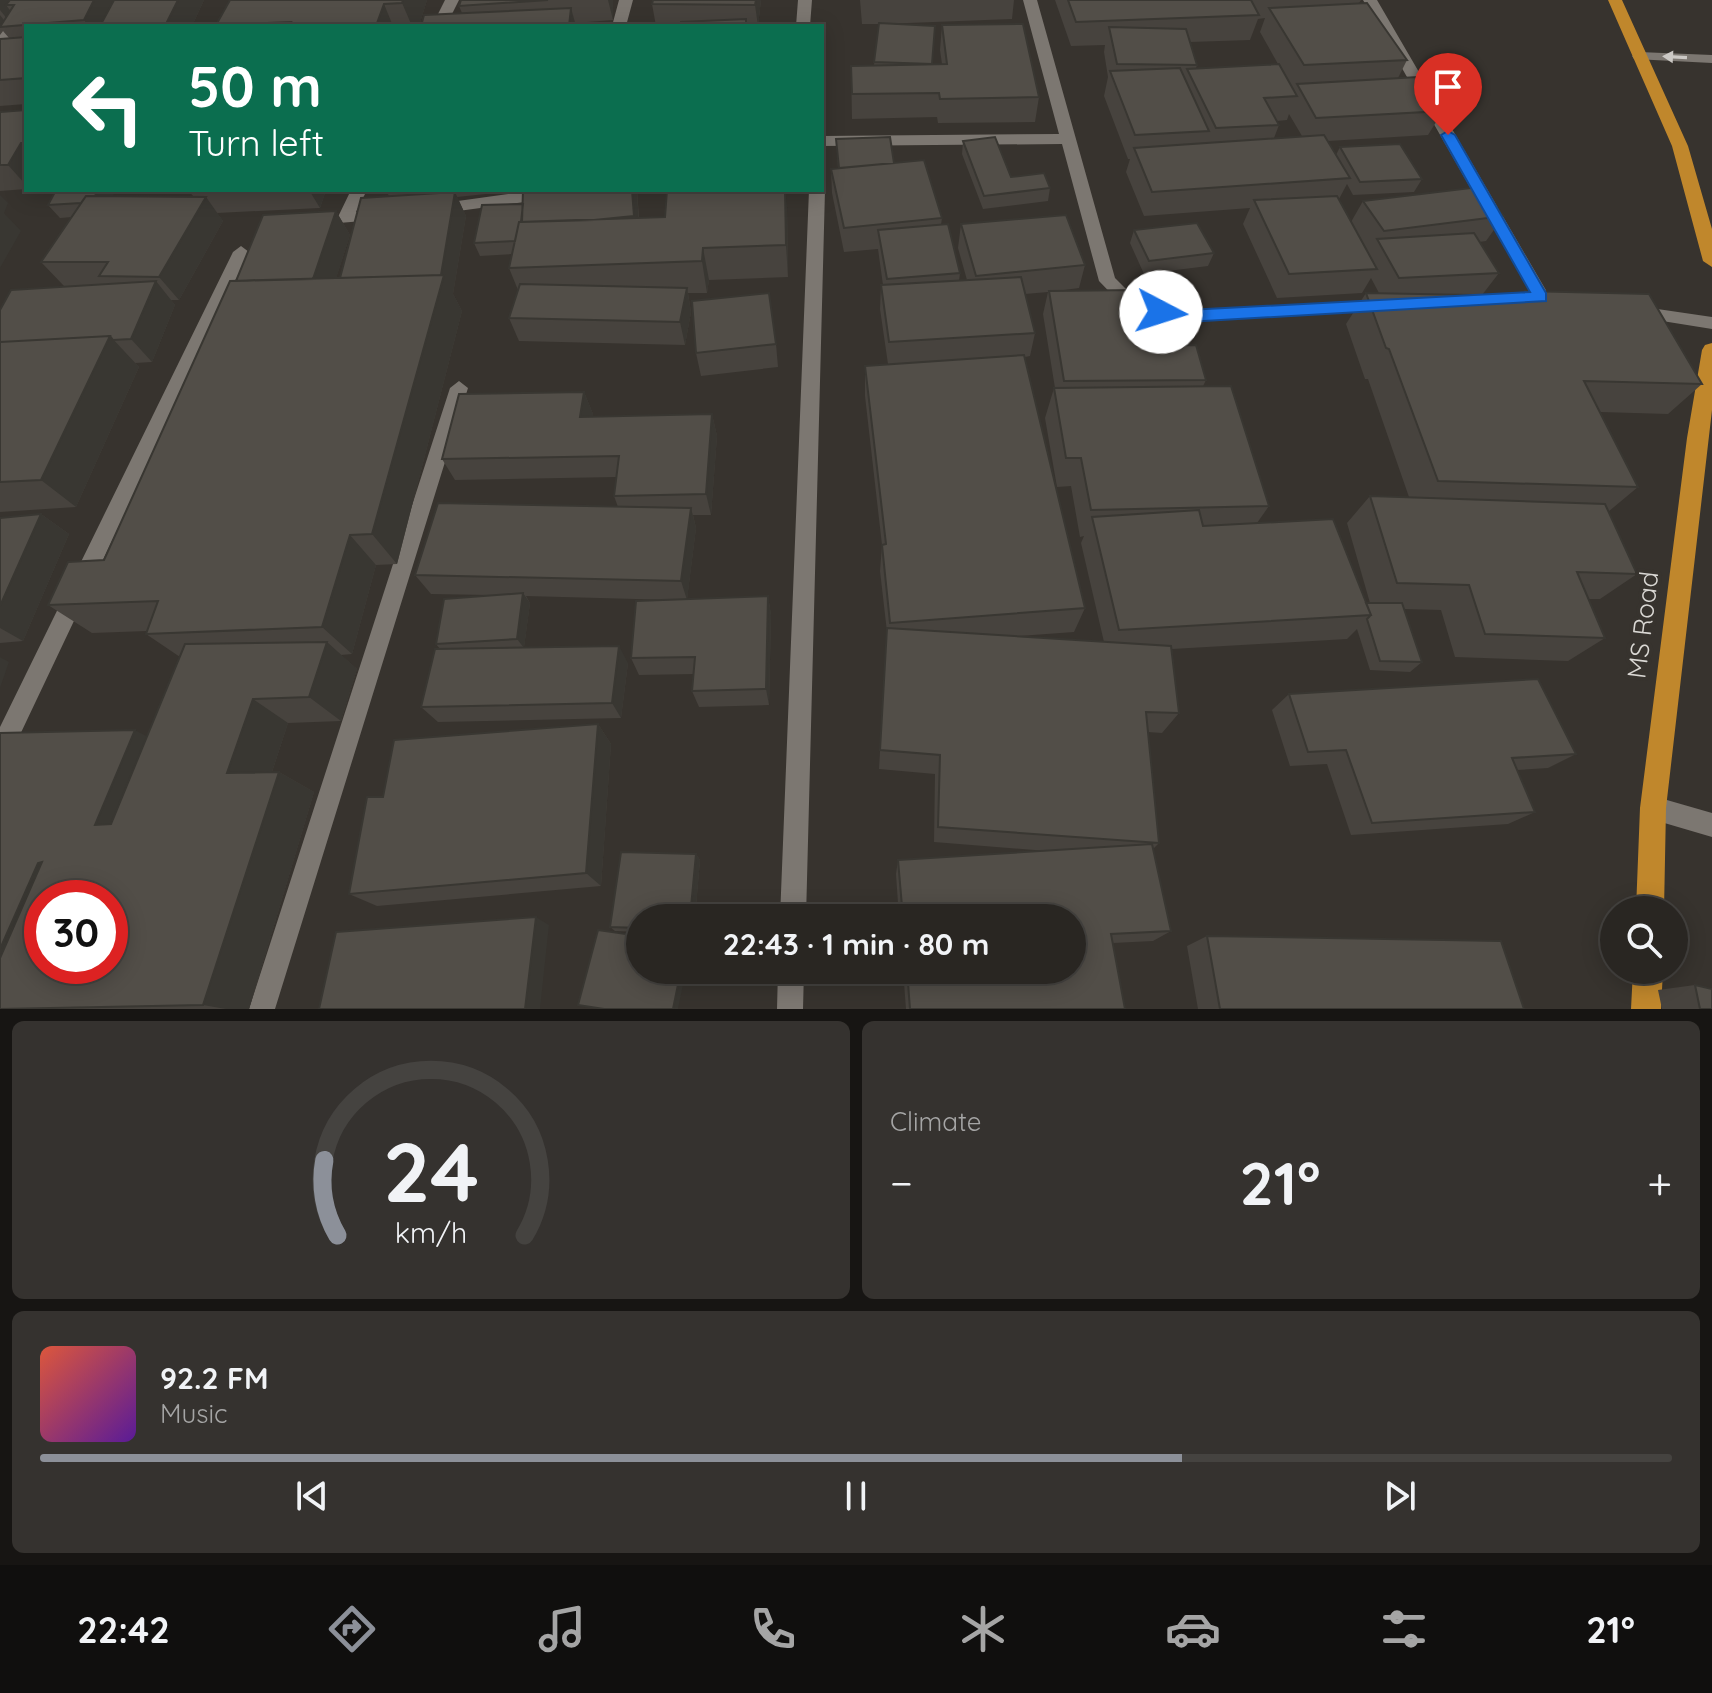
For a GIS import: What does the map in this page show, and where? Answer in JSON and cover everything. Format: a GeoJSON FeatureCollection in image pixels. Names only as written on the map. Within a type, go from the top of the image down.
{"type":"FeatureCollection","features":[{"type":"Feature","properties":{"kind":"highway"},"geometry":{"type":"LineString","coordinates":[[1615,0],[1680,146],[1712,261]]}},
{"type":"Feature","properties":{"kind":"highway","name":"MS Road"},"geometry":{"type":"LineString","coordinates":[[1650,896],[1653,808],[1697,438],[1712,350]]}},
{"type":"Feature","properties":{"kind":"highway"},"geometry":{"type":"LineString","coordinates":[[1646,1009],[1647,984]]}},
{"type":"Feature","properties":{"kind":"street"},"geometry":{"type":"LineString","coordinates":[[0,43],[34,0]]}},
{"type":"Feature","properties":{"kind":"street"},"geometry":{"type":"LineString","coordinates":[[440,24],[452,0]]}},
{"type":"Feature","properties":{"kind":"street"},"geometry":{"type":"LineString","coordinates":[[620,24],[626,0]]}},
{"type":"Feature","properties":{"kind":"street"},"geometry":{"type":"LineString","coordinates":[[803,24],[805,0]]}},
{"type":"Feature","properties":{"kind":"street"},"geometry":{"type":"LineString","coordinates":[[1030,0],[1107,281],[1134,307],[1187,316],[1402,305]]}},
{"type":"Feature","properties":{"kind":"street"},"geometry":{"type":"LineString","coordinates":[[1370,0],[1533,298],[1572,302]]}},
{"type":"Feature","properties":{"kind":"street"},"geometry":{"type":"LineString","coordinates":[[1639,56],[1712,59]]}},
{"type":"Feature","properties":{"kind":"street"},"geometry":{"type":"LineString","coordinates":[[824,141],[1070,139]]}},
{"type":"Feature","properties":{"kind":"street"},"geometry":{"type":"LineString","coordinates":[[358,192],[345,219],[391,214]]}},
{"type":"Feature","properties":{"kind":"street"},"geometry":{"type":"LineString","coordinates":[[422,210],[561,192]]}},
{"type":"Feature","properties":{"kind":"street"},"geometry":{"type":"LineString","coordinates":[[793,904],[817,192]]}},
{"type":"Feature","properties":{"kind":"street"},"geometry":{"type":"LineString","coordinates":[[0,752],[241,252]]}},
{"type":"Feature","properties":{"kind":"street"},"geometry":{"type":"LineString","coordinates":[[1619,309],[1712,323]]}},
{"type":"Feature","properties":{"kind":"street"},"geometry":{"type":"LineString","coordinates":[[262,1009],[459,388]]}},
{"type":"Feature","properties":{"kind":"street"},"geometry":{"type":"LineString","coordinates":[[1653,808],[1712,825]]}},
{"type":"Feature","properties":{"kind":"street"},"geometry":{"type":"LineString","coordinates":[[790,1009],[791,984]]}},
{"type":"Feature","properties":{"kind":"building"},"geometry":{"type":"Polygon","coordinates":[[[10,0],[94,0],[84,20],[0,27],[14,5],[6,5],[10,0]]]}},
{"type":"Feature","properties":{"kind":"building"},"geometry":{"type":"Polygon","coordinates":[[[114,0],[178,0],[166,24],[101,24],[114,0]]]}},
{"type":"Feature","properties":{"kind":"building"},"geometry":{"type":"Polygon","coordinates":[[[230,0],[403,0],[402,3],[384,4],[377,24],[217,24],[230,0]]]}},
{"type":"Feature","properties":{"kind":"building"},"geometry":{"type":"Polygon","coordinates":[[[461,0],[548,0],[459,6],[461,0]]]}},
{"type":"Feature","properties":{"kind":"building"},"geometry":{"type":"Polygon","coordinates":[[[653,0],[756,0],[755,5],[652,4],[653,0]]]}},
{"type":"Feature","properties":{"kind":"building"},"geometry":{"type":"Polygon","coordinates":[[[1068,0],[1251,0],[1259,15],[1076,22],[1068,0]]]}},
{"type":"Feature","properties":{"kind":"building"},"geometry":{"type":"Polygon","coordinates":[[[1367,3],[1407,60],[1304,65],[1269,8],[1367,3]]]}},
{"type":"Feature","properties":{"kind":"building"},"geometry":{"type":"Polygon","coordinates":[[[571,8],[569,24],[422,24],[424,15],[571,8]]]}},
{"type":"Feature","properties":{"kind":"building"},"geometry":{"type":"Polygon","coordinates":[[[746,19],[746,24],[681,22],[746,19]]]}},
{"type":"Feature","properties":{"kind":"building"},"geometry":{"type":"Polygon","coordinates":[[[879,23],[935,26],[932,64],[874,62],[879,23]]]}},
{"type":"Feature","properties":{"kind":"building"},"geometry":{"type":"Polygon","coordinates":[[[1023,24],[1039,97],[940,99],[939,93],[852,94],[851,66],[947,64],[942,25],[1023,24]]]}},
{"type":"Feature","properties":{"kind":"building"},"geometry":{"type":"Polygon","coordinates":[[[1109,27],[1186,29],[1197,65],[1117,64],[1109,27]]]}},
{"type":"Feature","properties":{"kind":"building"},"geometry":{"type":"Polygon","coordinates":[[[24,37],[24,78],[0,80],[0,39],[24,37]]]}},
{"type":"Feature","properties":{"kind":"building"},"geometry":{"type":"Polygon","coordinates":[[[1279,64],[1297,96],[1264,98],[1279,125],[1216,128],[1187,69],[1279,64]]]}},
{"type":"Feature","properties":{"kind":"building"},"geometry":{"type":"Polygon","coordinates":[[[1180,68],[1209,131],[1135,135],[1110,71],[1180,68]]]}},
{"type":"Feature","properties":{"kind":"building"},"geometry":{"type":"Polygon","coordinates":[[[1418,77],[1443,111],[1316,118],[1297,84],[1418,77]]]}},
{"type":"Feature","properties":{"kind":"building"},"geometry":{"type":"Polygon","coordinates":[[[24,110],[24,143],[21,143],[8,165],[0,165],[0,112],[24,110]]]}},
{"type":"Feature","properties":{"kind":"building"},"geometry":{"type":"Polygon","coordinates":[[[1324,135],[1350,178],[1152,192],[1134,148],[1324,135]]]}},
{"type":"Feature","properties":{"kind":"building"},"geometry":{"type":"Polygon","coordinates":[[[890,137],[894,163],[839,168],[836,139],[890,137]]]}},
{"type":"Feature","properties":{"kind":"building"},"geometry":{"type":"Polygon","coordinates":[[[995,137],[1011,177],[1044,173],[1050,188],[984,196],[963,141],[995,137]]]}},
{"type":"Feature","properties":{"kind":"building"},"geometry":{"type":"Polygon","coordinates":[[[1400,144],[1422,179],[1360,182],[1340,147],[1400,144]]]}},
{"type":"Feature","properties":{"kind":"building"},"geometry":{"type":"Polygon","coordinates":[[[924,160],[942,218],[844,228],[831,169],[924,160]]]}},
{"type":"Feature","properties":{"kind":"building"},"geometry":{"type":"Polygon","coordinates":[[[1479,187],[1504,216],[1384,231],[1363,201],[1479,187]]]}},
{"type":"Feature","properties":{"kind":"building"},"geometry":{"type":"Polygon","coordinates":[[[55,192],[97,192],[95,196],[86,196],[81,203],[48,205],[55,192]]]}},
{"type":"Feature","properties":{"kind":"building"},"geometry":{"type":"Polygon","coordinates":[[[455,192],[441,275],[340,278],[361,198],[455,192]]]}},
{"type":"Feature","properties":{"kind":"building"},"geometry":{"type":"Polygon","coordinates":[[[523,192],[632,192],[634,216],[522,222],[523,192]]]}},
{"type":"Feature","properties":{"kind":"building"},"geometry":{"type":"Polygon","coordinates":[[[667,192],[785,192],[786,245],[703,248],[702,261],[509,268],[519,222],[665,217],[667,192]]]}},
{"type":"Feature","properties":{"kind":"building"},"geometry":{"type":"Polygon","coordinates":[[[86,196],[206,197],[159,277],[99,276],[108,262],[41,262],[86,196]]]}},
{"type":"Feature","properties":{"kind":"building"},"geometry":{"type":"Polygon","coordinates":[[[1337,196],[1377,269],[1289,274],[1254,200],[1337,196]]]}},
{"type":"Feature","properties":{"kind":"building"},"geometry":{"type":"Polygon","coordinates":[[[523,204],[515,241],[474,243],[482,205],[523,204]]]}},
{"type":"Feature","properties":{"kind":"building"},"geometry":{"type":"Polygon","coordinates":[[[336,211],[313,279],[236,281],[263,215],[336,211]]]}},
{"type":"Feature","properties":{"kind":"building"},"geometry":{"type":"Polygon","coordinates":[[[1066,215],[1085,265],[976,276],[961,224],[1066,215]]]}},
{"type":"Feature","properties":{"kind":"building"},"geometry":{"type":"Polygon","coordinates":[[[1197,223],[1214,253],[1149,261],[1134,230],[1197,223]]]}},
{"type":"Feature","properties":{"kind":"building"},"geometry":{"type":"Polygon","coordinates":[[[948,224],[960,273],[887,279],[878,230],[948,224]]]}},
{"type":"Feature","properties":{"kind":"building"},"geometry":{"type":"Polygon","coordinates":[[[1474,233],[1499,273],[1399,278],[1377,239],[1474,233]]]}},
{"type":"Feature","properties":{"kind":"building"},"geometry":{"type":"Polygon","coordinates":[[[444,275],[372,534],[350,535],[322,627],[146,634],[158,601],[48,605],[68,562],[104,560],[230,281],[444,275]]]}},
{"type":"Feature","properties":{"kind":"building"},"geometry":{"type":"Polygon","coordinates":[[[1021,277],[1035,333],[889,342],[881,285],[1021,277]]]}},
{"type":"Feature","properties":{"kind":"building"},"geometry":{"type":"Polygon","coordinates":[[[156,281],[131,339],[113,340],[110,336],[0,342],[0,310],[11,290],[156,281]]]}},
{"type":"Feature","properties":{"kind":"building"},"geometry":{"type":"Polygon","coordinates":[[[520,284],[687,288],[680,322],[509,318],[520,284]]]}},
{"type":"Feature","properties":{"kind":"building"},"geometry":{"type":"Polygon","coordinates":[[[1137,290],[1151,346],[1196,345],[1206,380],[1064,381],[1049,291],[1137,290]]]}},
{"type":"Feature","properties":{"kind":"building"},"geometry":{"type":"Polygon","coordinates":[[[1525,291],[1649,294],[1702,384],[1584,381],[1638,487],[1438,481],[1366,293],[1528,296],[1525,291]]]}},
{"type":"Feature","properties":{"kind":"building"},"geometry":{"type":"Polygon","coordinates":[[[769,293],[776,344],[696,353],[692,301],[769,293]]]}},
{"type":"Feature","properties":{"kind":"building"},"geometry":{"type":"Polygon","coordinates":[[[110,336],[41,480],[0,482],[0,342],[110,336]]]}},
{"type":"Feature","properties":{"kind":"building"},"geometry":{"type":"Polygon","coordinates":[[[1024,355],[1085,608],[890,623],[882,545],[886,544],[865,366],[1024,355]]]}},
{"type":"Feature","properties":{"kind":"building"},"geometry":{"type":"Polygon","coordinates":[[[1231,386],[1269,506],[1091,510],[1081,458],[1066,458],[1054,388],[1231,386]]]}},
{"type":"Feature","properties":{"kind":"building"},"geometry":{"type":"Polygon","coordinates":[[[584,392],[580,417],[712,414],[706,494],[614,496],[619,456],[442,459],[459,394],[584,392]]]}},
{"type":"Feature","properties":{"kind":"building"},"geometry":{"type":"Polygon","coordinates":[[[1370,496],[1605,504],[1637,574],[1577,572],[1605,638],[1485,634],[1469,585],[1397,583],[1370,496]]]}},
{"type":"Feature","properties":{"kind":"building"},"geometry":{"type":"Polygon","coordinates":[[[438,503],[691,508],[681,581],[415,575],[438,503]]]}},
{"type":"Feature","properties":{"kind":"building"},"geometry":{"type":"Polygon","coordinates":[[[1199,510],[1203,526],[1333,519],[1371,615],[1119,630],[1092,517],[1199,510]]]}},
{"type":"Feature","properties":{"kind":"building"},"geometry":{"type":"Polygon","coordinates":[[[41,514],[0,606],[0,518],[41,514]]]}},
{"type":"Feature","properties":{"kind":"building"},"geometry":{"type":"Polygon","coordinates":[[[523,593],[517,639],[436,644],[444,599],[523,593]]]}},
{"type":"Feature","properties":{"kind":"building"},"geometry":{"type":"Polygon","coordinates":[[[768,596],[766,689],[692,691],[695,657],[631,658],[636,601],[768,596]]]}},
{"type":"Feature","properties":{"kind":"building"},"geometry":{"type":"Polygon","coordinates":[[[1366,603],[1402,603],[1422,662],[1380,661],[1367,619],[1371,615],[1366,603]]]}},
{"type":"Feature","properties":{"kind":"building"},"geometry":{"type":"Polygon","coordinates":[[[887,628],[1171,646],[1179,713],[1146,712],[1159,843],[938,827],[940,755],[880,750],[887,628]]]}},
{"type":"Feature","properties":{"kind":"building"},"geometry":{"type":"Polygon","coordinates":[[[327,642],[309,697],[253,699],[227,773],[279,772],[203,1005],[0,1009],[0,958],[24,903],[24,984],[128,984],[128,880],[34,880],[42,862],[38,863],[30,880],[24,880],[24,895],[0,949],[0,733],[135,730],[95,825],[111,824],[185,644],[327,642]]]}},
{"type":"Feature","properties":{"kind":"building"},"geometry":{"type":"Polygon","coordinates":[[[619,646],[612,703],[421,707],[435,649],[619,646]]]}},
{"type":"Feature","properties":{"kind":"building"},"geometry":{"type":"Polygon","coordinates":[[[1538,679],[1576,754],[1512,758],[1535,812],[1372,823],[1346,750],[1308,752],[1289,694],[1538,679]]]}},
{"type":"Feature","properties":{"kind":"building"},"geometry":{"type":"Polygon","coordinates":[[[598,724],[586,873],[349,894],[367,797],[383,797],[394,740],[598,724]]]}},
{"type":"Feature","properties":{"kind":"building"},"geometry":{"type":"Polygon","coordinates":[[[1152,844],[1171,931],[1111,934],[1125,1009],[910,1009],[908,984],[1086,984],[1086,904],[902,904],[898,860],[1152,844]]]}},
{"type":"Feature","properties":{"kind":"building"},"geometry":{"type":"Polygon","coordinates":[[[621,852],[696,854],[691,904],[626,904],[626,928],[610,927],[621,852]]]}},
{"type":"Feature","properties":{"kind":"building"},"geometry":{"type":"Polygon","coordinates":[[[536,917],[525,1009],[319,1009],[336,932],[536,917]]]}},
{"type":"Feature","properties":{"kind":"building"},"geometry":{"type":"Polygon","coordinates":[[[598,930],[626,934],[626,984],[678,984],[673,1009],[604,1009],[578,1005],[598,930]]]}},
{"type":"Feature","properties":{"kind":"building"},"geometry":{"type":"Polygon","coordinates":[[[1207,936],[1501,941],[1524,1009],[1220,1009],[1207,936]]]}},
{"type":"Feature","properties":{"kind":"building"},"geometry":{"type":"Polygon","coordinates":[[[1695,985],[1712,989],[1712,1009],[1700,1009],[1695,985]]]}},
{"type":"Feature","properties":{"kind":"route"},"geometry":{"type":"LineString","coordinates":[[1161,312],[1187,316],[1541,297],[1448,135]]}}]}
